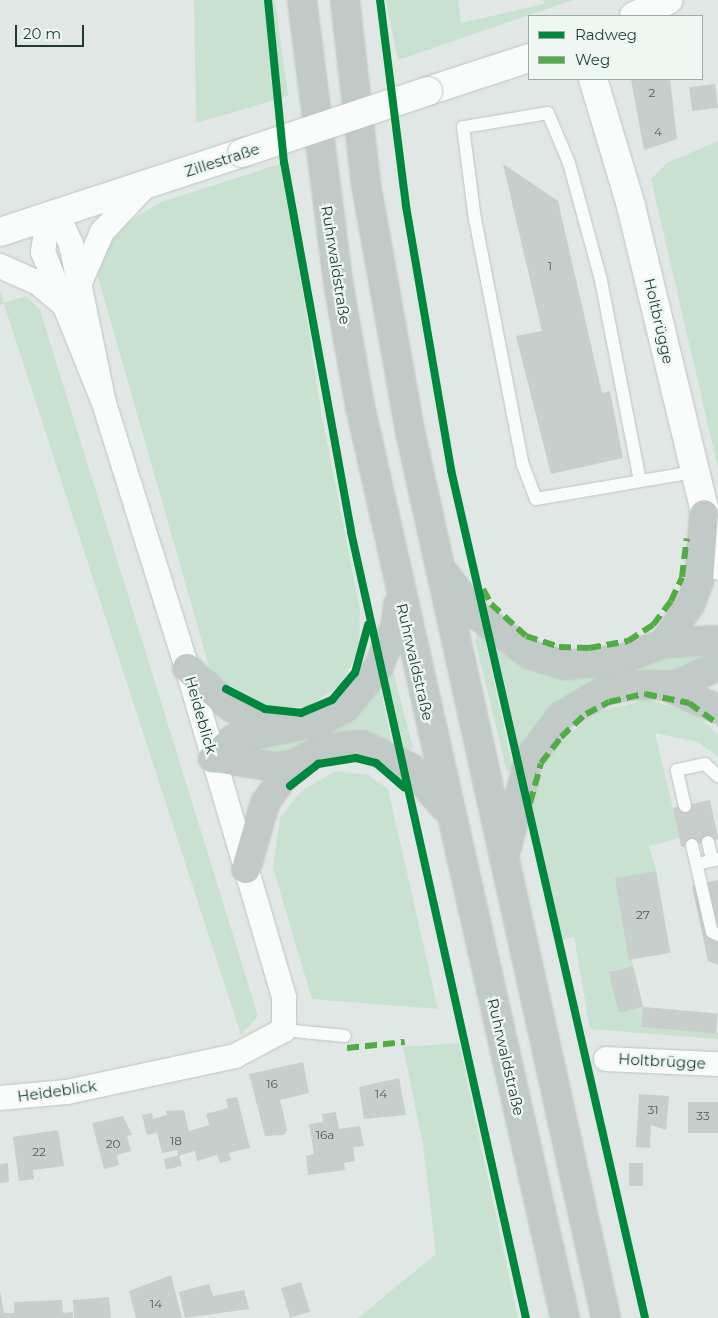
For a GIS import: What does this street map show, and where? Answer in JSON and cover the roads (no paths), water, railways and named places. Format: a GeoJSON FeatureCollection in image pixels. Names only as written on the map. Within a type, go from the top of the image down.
{"type":"FeatureCollection","features":[{"type":"Feature","properties":{"kind":"highway","name":"Ruhrwaldstraße"},"geometry":{"type":"LineString","coordinates":[[302,0],[339,288],[397,583],[566,1318]]}},
{"type":"Feature","properties":{"kind":"highway"},"geometry":{"type":"LineString","coordinates":[[345,0],[382,292],[434,547],[606,1318]]}},
{"type":"Feature","properties":{"kind":"highway"},"geometry":{"type":"LineString","coordinates":[[664,643],[691,603],[699,581],[704,514]]}},
{"type":"Feature","properties":{"kind":"highway"},"geometry":{"type":"LineString","coordinates":[[434,547],[461,600],[530,655],[567,665],[598,665],[664,643],[718,640]]}},
{"type":"Feature","properties":{"kind":"highway"},"geometry":{"type":"LineString","coordinates":[[214,758],[233,739],[321,721],[359,696],[388,646],[396,624],[397,583]]}},
{"type":"Feature","properties":{"kind":"highway"},"geometry":{"type":"LineString","coordinates":[[667,687],[718,666]]}},
{"type":"Feature","properties":{"kind":"highway"},"geometry":{"type":"LineString","coordinates":[[187,668],[246,716],[290,727]]}},
{"type":"Feature","properties":{"kind":"highway"},"geometry":{"type":"LineString","coordinates":[[504,863],[521,783],[545,733],[581,701],[604,691],[627,686],[667,687],[718,709]]}},
{"type":"Feature","properties":{"kind":"highway"},"geometry":{"type":"LineString","coordinates":[[214,758],[258,767],[292,765],[323,749],[344,744],[379,750],[426,781],[453,822]]}},
{"type":"Feature","properties":{"kind":"highway"},"geometry":{"type":"LineString","coordinates":[[246,869],[266,803],[292,765]]}},
{"type":"Feature","properties":{"kind":"main road"},"geometry":{"type":"LineString","coordinates":[[638,15],[668,0]]}},
{"type":"Feature","properties":{"kind":"main road","name":"Zillestraße"},"geometry":{"type":"LineString","coordinates":[[0,232],[528,58]]}},
{"type":"Feature","properties":{"kind":"main road","name":"Holtbrügge"},"geometry":{"type":"LineString","coordinates":[[593,80],[605,113],[718,566]]}},
{"type":"Feature","properties":{"kind":"main road"},"geometry":{"type":"LineString","coordinates":[[605,113],[612,80]]}},
{"type":"Feature","properties":{"kind":"street"},"geometry":{"type":"LineString","coordinates":[[79,285],[102,232],[146,185]]}},
{"type":"Feature","properties":{"kind":"street","name":"Heideblick"},"geometry":{"type":"LineString","coordinates":[[48,216],[64,229],[71,244],[104,403]]}},
{"type":"Feature","properties":{"kind":"street","name":"Heideblick"},"geometry":{"type":"LineString","coordinates":[[0,1098],[67,1092],[235,1056],[284,1030],[284,997],[187,668],[104,403],[43,252],[48,216]]}},
{"type":"Feature","properties":{"kind":"street"},"geometry":{"type":"LineString","coordinates":[[0,266],[38,284],[64,304]]}},
{"type":"Feature","properties":{"kind":"street","name":"Holtbrügge"},"geometry":{"type":"LineString","coordinates":[[606,1058],[718,1064]]}},
{"type":"Feature","properties":{"kind":"lane"},"geometry":{"type":"LineString","coordinates":[[640,481],[601,280],[569,163],[548,113],[463,127],[475,219],[521,455],[536,499],[640,481],[694,470]]}},
{"type":"Feature","properties":{"kind":"lane"},"geometry":{"type":"LineString","coordinates":[[685,806],[677,770],[705,764],[718,776]]}},
{"type":"Feature","properties":{"kind":"lane"},"geometry":{"type":"LineString","coordinates":[[697,864],[715,860],[708,842]]}},
{"type":"Feature","properties":{"kind":"lane"},"geometry":{"type":"LineString","coordinates":[[692,845],[712,932],[718,934]]}},
{"type":"Feature","properties":{"kind":"lane"},"geometry":{"type":"LineString","coordinates":[[284,1030],[345,1036]]}}]}
